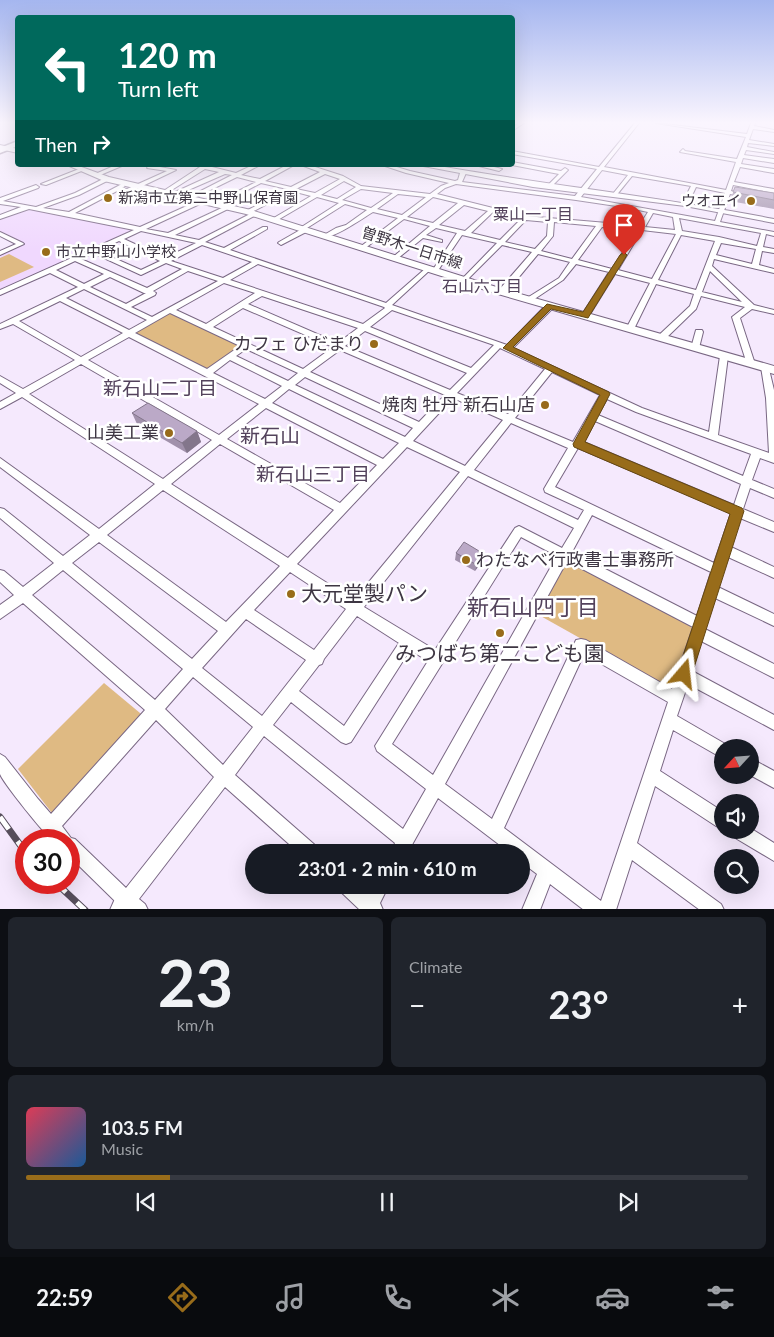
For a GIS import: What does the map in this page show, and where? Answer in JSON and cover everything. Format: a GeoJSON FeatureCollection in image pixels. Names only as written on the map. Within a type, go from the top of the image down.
{"type":"FeatureCollection","features":[{"type":"Feature","properties":{"kind":"main road","name":"曽野木一日市線"},"geometry":{"type":"LineString","coordinates":[[77,167],[125,184],[251,213],[502,292],[769,368]]}},
{"type":"Feature","properties":{"kind":"main road"},"geometry":{"type":"LineString","coordinates":[[437,167],[461,173],[549,187],[685,204],[774,221]]}},
{"type":"Feature","properties":{"kind":"street"},"geometry":{"type":"LineString","coordinates":[[526,165],[563,173]]}},
{"type":"Feature","properties":{"kind":"street"},"geometry":{"type":"LineString","coordinates":[[549,187],[569,165]]}},
{"type":"Feature","properties":{"kind":"street"},"geometry":{"type":"LineString","coordinates":[[585,165],[691,183],[756,197]]}},
{"type":"Feature","properties":{"kind":"street"},"geometry":{"type":"LineString","coordinates":[[576,198],[602,165]]}},
{"type":"Feature","properties":{"kind":"street"},"geometry":{"type":"LineString","coordinates":[[717,223],[737,165]]}},
{"type":"Feature","properties":{"kind":"street"},"geometry":{"type":"LineString","coordinates":[[756,165],[774,171]]}},
{"type":"Feature","properties":{"kind":"street"},"geometry":{"type":"LineString","coordinates":[[44,184],[77,167]]}},
{"type":"Feature","properties":{"kind":"street"},"geometry":{"type":"LineString","coordinates":[[96,175],[116,167]]}},
{"type":"Feature","properties":{"kind":"street"},"geometry":{"type":"LineString","coordinates":[[116,189],[128,191],[173,170],[149,167]]}},
{"type":"Feature","properties":{"kind":"street"},"geometry":{"type":"LineString","coordinates":[[165,192],[204,167]]}},
{"type":"Feature","properties":{"kind":"street"},"geometry":{"type":"LineString","coordinates":[[209,167],[774,312]]}},
{"type":"Feature","properties":{"kind":"street"},"geometry":{"type":"LineString","coordinates":[[217,170],[223,167]]}},
{"type":"Feature","properties":{"kind":"street"},"geometry":{"type":"LineString","coordinates":[[190,198],[253,167]]}},
{"type":"Feature","properties":{"kind":"street"},"geometry":{"type":"LineString","coordinates":[[216,204],[287,167]]}},
{"type":"Feature","properties":{"kind":"street"},"geometry":{"type":"LineString","coordinates":[[310,167],[344,178],[360,187],[431,195],[525,218],[679,233],[719,239],[774,251]]}},
{"type":"Feature","properties":{"kind":"street"},"geometry":{"type":"LineString","coordinates":[[391,167],[408,173],[485,189],[576,198],[594,204],[626,206],[774,234]]}},
{"type":"Feature","properties":{"kind":"street"},"geometry":{"type":"LineString","coordinates":[[362,248],[442,187],[457,182],[463,177],[461,173],[466,167]]}},
{"type":"Feature","properties":{"kind":"street"},"geometry":{"type":"LineString","coordinates":[[490,178],[501,167]]}},
{"type":"Feature","properties":{"kind":"street"},"geometry":{"type":"LineString","coordinates":[[175,194],[224,172]]}},
{"type":"Feature","properties":{"kind":"street"},"geometry":{"type":"LineString","coordinates":[[92,251],[141,273],[200,242],[291,188],[324,172]]}},
{"type":"Feature","properties":{"kind":"street"},"geometry":{"type":"LineString","coordinates":[[615,195],[631,174]]}},
{"type":"Feature","properties":{"kind":"street"},"geometry":{"type":"LineString","coordinates":[[274,220],[344,178]]}},
{"type":"Feature","properties":{"kind":"street"},"geometry":{"type":"LineString","coordinates":[[38,208],[77,194],[107,179]]}},
{"type":"Feature","properties":{"kind":"street"},"geometry":{"type":"LineString","coordinates":[[685,204],[691,183]]}},
{"type":"Feature","properties":{"kind":"street"},"geometry":{"type":"LineString","coordinates":[[731,183],[774,191]]}},
{"type":"Feature","properties":{"kind":"street"},"geometry":{"type":"LineString","coordinates":[[70,214],[125,184]]}},
{"type":"Feature","properties":{"kind":"street"},"geometry":{"type":"LineString","coordinates":[[0,201],[36,187]]}},
{"type":"Feature","properties":{"kind":"street"},"geometry":{"type":"LineString","coordinates":[[281,243],[304,230],[360,187]]}},
{"type":"Feature","properties":{"kind":"street"},"geometry":{"type":"LineString","coordinates":[[326,236],[348,226],[396,192]]}},
{"type":"Feature","properties":{"kind":"street"},"geometry":{"type":"LineString","coordinates":[[0,201],[200,242],[503,346],[639,410],[774,459],[769,368]]}},
{"type":"Feature","properties":{"kind":"street"},"geometry":{"type":"LineString","coordinates":[[0,293],[202,201]]}},
{"type":"Feature","properties":{"kind":"street"},"geometry":{"type":"LineString","coordinates":[[395,258],[462,202]]}},
{"type":"Feature","properties":{"kind":"street"},"geometry":{"type":"LineString","coordinates":[[0,213],[25,206]]}},
{"type":"Feature","properties":{"kind":"street"},"geometry":{"type":"LineString","coordinates":[[0,217],[25,206]]}},
{"type":"Feature","properties":{"kind":"street"},"geometry":{"type":"LineString","coordinates":[[621,227],[626,206]]}},
{"type":"Feature","properties":{"kind":"street"},"geometry":{"type":"LineString","coordinates":[[169,235],[228,207]]}},
{"type":"Feature","properties":{"kind":"street"},"geometry":{"type":"LineString","coordinates":[[0,614],[389,307],[432,270],[464,232],[492,210]]}},
{"type":"Feature","properties":{"kind":"street"},"geometry":{"type":"LineString","coordinates":[[585,316],[651,212]]}},
{"type":"Feature","properties":{"kind":"street"},"geometry":{"type":"LineString","coordinates":[[630,329],[679,233],[676,216]]}},
{"type":"Feature","properties":{"kind":"street"},"geometry":{"type":"LineString","coordinates":[[464,280],[525,218]]}},
{"type":"Feature","properties":{"kind":"street"},"geometry":{"type":"LineString","coordinates":[[502,292],[550,236],[551,220]]}},
{"type":"Feature","properties":{"kind":"street"},"geometry":{"type":"LineString","coordinates":[[530,300],[561,279],[601,224]]}},
{"type":"Feature","properties":{"kind":"street"},"geometry":{"type":"LineString","coordinates":[[224,251],[265,228]]}},
{"type":"Feature","properties":{"kind":"street"},"geometry":{"type":"LineString","coordinates":[[755,266],[764,232]]}},
{"type":"Feature","properties":{"kind":"street"},"geometry":{"type":"LineString","coordinates":[[0,234],[22,244],[0,253]]}},
{"type":"Feature","properties":{"kind":"street"},"geometry":{"type":"LineString","coordinates":[[421,236],[440,241]]}},
{"type":"Feature","properties":{"kind":"street"},"geometry":{"type":"LineString","coordinates":[[119,239],[166,261],[363,327],[473,372]]}},
{"type":"Feature","properties":{"kind":"street"},"geometry":{"type":"LineString","coordinates":[[661,338],[688,314],[719,239]]}},
{"type":"Feature","properties":{"kind":"street"},"geometry":{"type":"LineString","coordinates":[[712,256],[774,271]]}},
{"type":"Feature","properties":{"kind":"street"},"geometry":{"type":"LineString","coordinates":[[76,258],[152,292],[125,307]]}},
{"type":"Feature","properties":{"kind":"street"},"geometry":{"type":"LineString","coordinates":[[0,406],[257,262]]}},
{"type":"Feature","properties":{"kind":"street"},"geometry":{"type":"LineString","coordinates":[[708,266],[751,306]]}},
{"type":"Feature","properties":{"kind":"street"},"geometry":{"type":"LineString","coordinates":[[147,291],[188,268]]}},
{"type":"Feature","properties":{"kind":"street"},"geometry":{"type":"LineString","coordinates":[[50,270],[153,320]]}},
{"type":"Feature","properties":{"kind":"street"},"geometry":{"type":"LineString","coordinates":[[0,327],[110,274]]}},
{"type":"Feature","properties":{"kind":"street"},"geometry":{"type":"LineString","coordinates":[[207,327],[261,293]]}},
{"type":"Feature","properties":{"kind":"street"},"geometry":{"type":"LineString","coordinates":[[60,298],[384,464]]}},
{"type":"Feature","properties":{"kind":"street"},"geometry":{"type":"LineString","coordinates":[[243,305],[511,419],[774,527]]}},
{"type":"Feature","properties":{"kind":"street"},"geometry":{"type":"LineString","coordinates":[[0,762],[50,827],[227,630],[405,442],[473,372],[550,306]]}},
{"type":"Feature","properties":{"kind":"street"},"geometry":{"type":"LineString","coordinates":[[751,306],[736,317],[751,364]]}},
{"type":"Feature","properties":{"kind":"street"},"geometry":{"type":"LineString","coordinates":[[170,310],[420,427]]}},
{"type":"Feature","properties":{"kind":"street"},"geometry":{"type":"LineString","coordinates":[[13,321],[341,509]]}},
{"type":"Feature","properties":{"kind":"street"},"geometry":{"type":"LineString","coordinates":[[695,348],[699,332]]}},
{"type":"Feature","properties":{"kind":"street"},"geometry":{"type":"LineString","coordinates":[[206,374],[246,345]]}},
{"type":"Feature","properties":{"kind":"street"},"geometry":{"type":"LineString","coordinates":[[713,437],[724,356]]}},
{"type":"Feature","properties":{"kind":"street"},"geometry":{"type":"LineString","coordinates":[[230,357],[405,442],[468,470],[580,526]]}},
{"type":"Feature","properties":{"kind":"street"},"geometry":{"type":"LineString","coordinates":[[80,856],[129,907],[138,884],[225,777],[355,608],[550,369]]}},
{"type":"Feature","properties":{"kind":"street"},"geometry":{"type":"LineString","coordinates":[[0,379],[437,659]]}},
{"type":"Feature","properties":{"kind":"street"},"geometry":{"type":"LineString","coordinates":[[605,394],[575,445],[574,450],[549,489],[718,570]]}},
{"type":"Feature","properties":{"kind":"street"},"geometry":{"type":"LineString","coordinates":[[593,416],[774,494]]}},
{"type":"Feature","properties":{"kind":"street"},"geometry":{"type":"LineString","coordinates":[[607,909],[756,453]]}},
{"type":"Feature","properties":{"kind":"street"},"geometry":{"type":"LineString","coordinates":[[0,462],[227,630]]}},
{"type":"Feature","properties":{"kind":"street"},"geometry":{"type":"LineString","coordinates":[[404,844],[590,509]]}},
{"type":"Feature","properties":{"kind":"street"},"geometry":{"type":"LineString","coordinates":[[0,512],[264,726],[399,844]]}},
{"type":"Feature","properties":{"kind":"street"},"geometry":{"type":"LineString","coordinates":[[598,909],[382,746],[519,531],[699,628],[774,671]]}},
{"type":"Feature","properties":{"kind":"street"},"geometry":{"type":"LineString","coordinates":[[724,550],[774,572]]}},
{"type":"Feature","properties":{"kind":"street"},"geometry":{"type":"LineString","coordinates":[[0,575],[156,710],[225,777],[301,844]]}},
{"type":"Feature","properties":{"kind":"street"},"geometry":{"type":"LineString","coordinates":[[712,590],[774,620]]}},
{"type":"Feature","properties":{"kind":"street"},"geometry":{"type":"LineString","coordinates":[[245,611],[317,659]]}},
{"type":"Feature","properties":{"kind":"street"},"geometry":{"type":"LineString","coordinates":[[290,692],[346,738],[408,641]]}},
{"type":"Feature","properties":{"kind":"street"},"geometry":{"type":"LineString","coordinates":[[495,830],[581,645],[676,699]]}},
{"type":"Feature","properties":{"kind":"street"},"geometry":{"type":"LineString","coordinates":[[684,674],[774,723]]}},
{"type":"Feature","properties":{"kind":"street"},"geometry":{"type":"LineString","coordinates":[[670,720],[714,745]]}},
{"type":"Feature","properties":{"kind":"street"},"geometry":{"type":"LineString","coordinates":[[759,771],[774,780]]}},
{"type":"Feature","properties":{"kind":"street"},"geometry":{"type":"LineString","coordinates":[[651,774],[714,815]]}},
{"type":"Feature","properties":{"kind":"street"},"geometry":{"type":"LineString","coordinates":[[752,839],[774,853]]}},
{"type":"Feature","properties":{"kind":"street"},"geometry":{"type":"LineString","coordinates":[[627,846],[714,909]]}},
{"type":"Feature","properties":{"kind":"street"},"geometry":{"type":"LineString","coordinates":[[531,909],[547,871]]}},
{"type":"Feature","properties":{"kind":"street"},"geometry":{"type":"LineString","coordinates":[[356,894],[371,907],[376,894]]}},
{"type":"Feature","properties":{"kind":"shaded area","name":"市立中野山小学校"},"geometry":{"type":"Polygon","coordinates":[[[31,209],[131,231],[0,292],[0,254],[25,243],[0,231],[0,220],[31,209]]]}},
{"type":"Feature","properties":{"kind":"shaded area"},"geometry":{"type":"Polygon","coordinates":[[[9,254],[34,267],[0,282],[0,258],[9,254]]]}},
{"type":"Feature","properties":{"kind":"shaded area"},"geometry":{"type":"Polygon","coordinates":[[[169,313],[242,347],[207,370],[134,333],[169,313]]]}},
{"type":"Feature","properties":{"kind":"shaded area"},"geometry":{"type":"Polygon","coordinates":[[[565,561],[688,623],[692,628],[674,686],[669,688],[537,614],[565,561]]]}},
{"type":"Feature","properties":{"kind":"shaded area"},"geometry":{"type":"Polygon","coordinates":[[[104,683],[146,718],[55,817],[18,769],[104,683]]]}},
{"type":"Feature","properties":{"kind":"building"},"geometry":{"type":"Polygon","coordinates":[[[735,187],[774,193],[774,200],[733,192],[735,187]]]}},
{"type":"Feature","properties":{"kind":"building"},"geometry":{"type":"Polygon","coordinates":[[[148,403],[197,431],[182,443],[132,413],[148,403]]]}},
{"type":"Feature","properties":{"kind":"building"},"geometry":{"type":"Polygon","coordinates":[[[464,542],[479,551],[477,554],[482,557],[477,565],[456,553],[464,542]]]}},
{"type":"Feature","properties":{"kind":"railway"},"geometry":{"type":"LineString","coordinates":[[0,817],[15,838]]}},
{"type":"Feature","properties":{"kind":"railway"},"geometry":{"type":"LineString","coordinates":[[68,894],[84,909]]}},
{"type":"Feature","properties":{"kind":"place","name":"新潟市立第二中野山保育園"},"geometry":{"type":"Point","coordinates":[108,198]}},
{"type":"Feature","properties":{"kind":"place","name":"ウオエイ"},"geometry":{"type":"Point","coordinates":[751,201]}},
{"type":"Feature","properties":{"kind":"place","name":"市立中野山小学校"},"geometry":{"type":"Point","coordinates":[46,252]}},
{"type":"Feature","properties":{"kind":"place","name":"カフェ ひだまり"},"geometry":{"type":"Point","coordinates":[374,344]}},
{"type":"Feature","properties":{"kind":"place","name":"焼肉 牡丹 新石山店"},"geometry":{"type":"Point","coordinates":[545,405]}},
{"type":"Feature","properties":{"kind":"place","name":"山美工業"},"geometry":{"type":"Point","coordinates":[169,433]}},
{"type":"Feature","properties":{"kind":"place","name":"わたなべ行政書士事務所"},"geometry":{"type":"Point","coordinates":[466,560]}},
{"type":"Feature","properties":{"kind":"place","name":"大元堂製パン"},"geometry":{"type":"Point","coordinates":[291,594]}},
{"type":"Feature","properties":{"kind":"place","name":"みつばち第二こども園"},"geometry":{"type":"Point","coordinates":[500,633]}},
{"type":"Feature","properties":{"kind":"district","name":"粟山一丁目"},"geometry":{"type":"Point","coordinates":[533,214]}},
{"type":"Feature","properties":{"kind":"district","name":"石山六丁目"},"geometry":{"type":"Point","coordinates":[482,286]}},
{"type":"Feature","properties":{"kind":"district","name":"新石山二丁目"},"geometry":{"type":"Point","coordinates":[160,388]}},
{"type":"Feature","properties":{"kind":"district","name":"新石山"},"geometry":{"type":"Point","coordinates":[270,436]}},
{"type":"Feature","properties":{"kind":"district","name":"新石山三丁目"},"geometry":{"type":"Point","coordinates":[313,474]}},
{"type":"Feature","properties":{"kind":"district","name":"新石山四丁目"},"geometry":{"type":"Point","coordinates":[533,607]}},
{"type":"Feature","properties":{"kind":"route"},"geometry":{"type":"LineString","coordinates":[[624,255],[585,316],[550,306],[534,323],[528,325],[508,348],[605,394],[578,444],[737,511],[684,674]]}}]}
